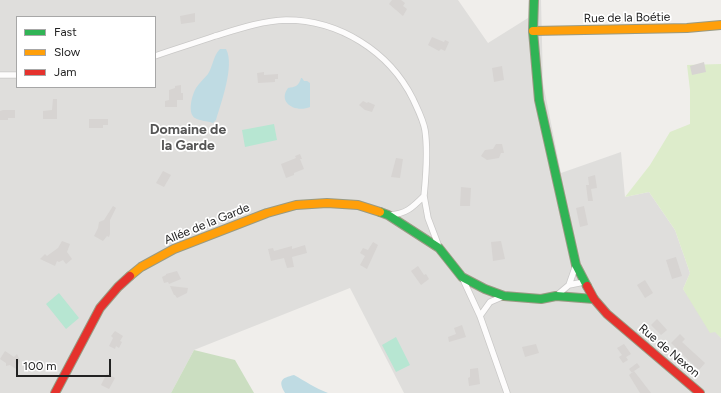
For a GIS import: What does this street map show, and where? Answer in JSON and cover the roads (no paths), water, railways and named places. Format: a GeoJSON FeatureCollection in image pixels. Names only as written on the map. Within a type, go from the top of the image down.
{"type":"FeatureCollection","features":[{"type":"Feature","properties":{"kind":"street","name":"Rue de Nexon"},"geometry":{"type":"LineString","coordinates":[[534,0],[534,31],[539,100],[576,265],[594,299],[607,314],[700,393]]}},
{"type":"Feature","properties":{"kind":"street","name":"Allée de la Garde"},"geometry":{"type":"LineString","coordinates":[[156,56],[243,27],[264,22],[286,20],[326,25],[351,36],[373,49],[394,69],[408,89],[418,109],[425,129],[426,174],[424,196],[428,218],[439,248],[462,277],[485,289],[504,296],[541,299],[556,296],[594,299]]}},
{"type":"Feature","properties":{"kind":"street","name":"Rue de la Boétie"},"geometry":{"type":"LineString","coordinates":[[534,31],[687,28],[721,25]]}},
{"type":"Feature","properties":{"kind":"street"},"geometry":{"type":"LineString","coordinates":[[0,75],[16,75]]}},
{"type":"Feature","properties":{"kind":"street"},"geometry":{"type":"LineString","coordinates":[[388,215],[399,214],[413,208],[424,196]]}},
{"type":"Feature","properties":{"kind":"street","name":"Allée de la Garde"},"geometry":{"type":"LineString","coordinates":[[55,393],[100,308],[118,287],[141,267],[174,249],[267,213],[296,205],[327,203],[358,205],[388,215],[439,248]]}},
{"type":"Feature","properties":{"kind":"street"},"geometry":{"type":"LineString","coordinates":[[569,285],[576,265]]}},
{"type":"Feature","properties":{"kind":"street"},"geometry":{"type":"LineString","coordinates":[[462,277],[480,316],[507,393]]}},
{"type":"Feature","properties":{"kind":"street"},"geometry":{"type":"LineString","coordinates":[[556,296],[569,285],[584,282]]}},
{"type":"Feature","properties":{"kind":"street"},"geometry":{"type":"LineString","coordinates":[[480,316],[490,302],[504,296]]}},
{"type":"Feature","properties":{"kind":"water"},"geometry":{"type":"Polygon","coordinates":[[[220,49],[226,49],[229,64],[224,94],[216,120],[213,123],[195,118],[191,112],[191,104],[196,88],[208,74],[220,49]]]}},
{"type":"Feature","properties":{"kind":"water"},"geometry":{"type":"Polygon","coordinates":[[[301,78],[310,83],[310,107],[305,109],[294,108],[286,102],[285,98],[285,93],[288,88],[296,86],[301,78]]]}},
{"type":"Feature","properties":{"kind":"water"},"geometry":{"type":"Polygon","coordinates":[[[294,375],[314,387],[328,393],[285,393],[281,383],[282,381],[286,377],[294,375]]]}},
{"type":"Feature","properties":{"kind":"district","name":"Domaine de la Garde"},"geometry":{"type":"Point","coordinates":[188,138]}}]}
